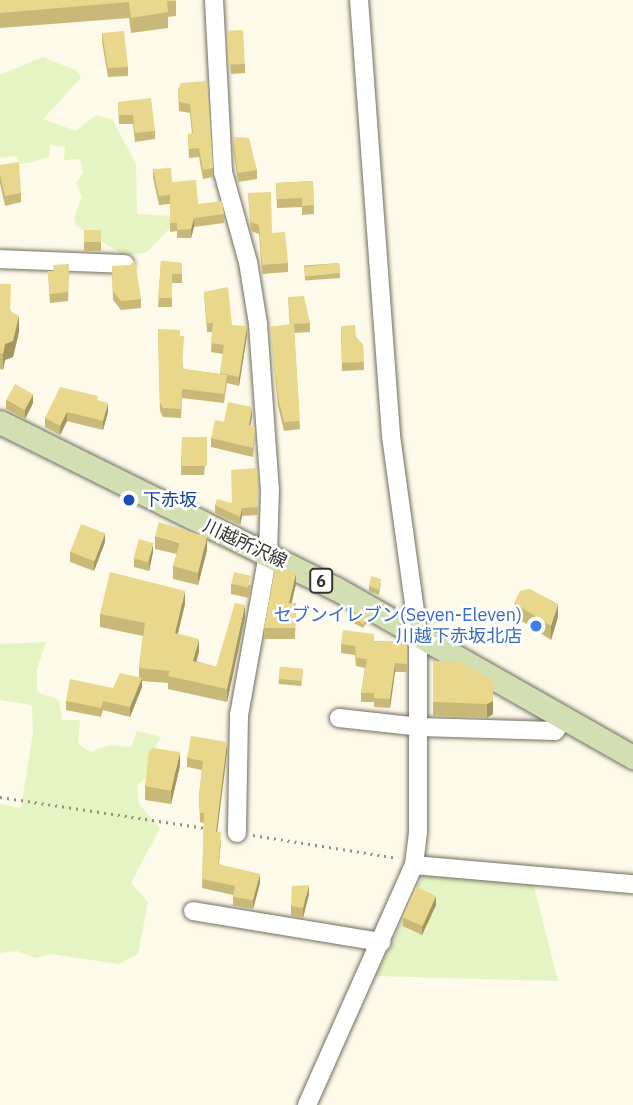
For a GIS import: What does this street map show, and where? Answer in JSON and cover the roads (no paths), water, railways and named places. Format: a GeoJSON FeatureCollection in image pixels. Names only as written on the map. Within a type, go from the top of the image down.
{"type":"FeatureCollection","features":[{"type":"Feature","properties":{"kind":"main road","name":"川越所沢線"},"geometry":{"type":"LineString","coordinates":[[0,422],[268,554],[418,633],[633,757]]}},
{"type":"Feature","properties":{"kind":"street"},"geometry":{"type":"LineString","coordinates":[[214,0],[223,172],[248,262],[264,388],[268,554],[239,715],[237,833]]}},
{"type":"Feature","properties":{"kind":"street"},"geometry":{"type":"LineString","coordinates":[[307,1105],[414,863],[420,727],[418,633],[391,435],[359,0]]}},
{"type":"Feature","properties":{"kind":"street"},"geometry":{"type":"LineString","coordinates":[[0,259],[125,264]]}},
{"type":"Feature","properties":{"kind":"street"},"geometry":{"type":"LineString","coordinates":[[339,718],[420,727],[555,731],[564,718]]}},
{"type":"Feature","properties":{"kind":"street"},"geometry":{"type":"LineString","coordinates":[[414,863],[633,884]]}},
{"type":"Feature","properties":{"kind":"street"},"geometry":{"type":"LineString","coordinates":[[193,911],[381,942]]}},
{"type":"Feature","properties":{"kind":"place","name":"下赤坂"},"geometry":{"type":"Point","coordinates":[129,500]}},
{"type":"Feature","properties":{"kind":"place","name":"セブンイレブン(Seven-Eleven) 川越下赤坂北店"},"geometry":{"type":"Point","coordinates":[536,626]}}]}
